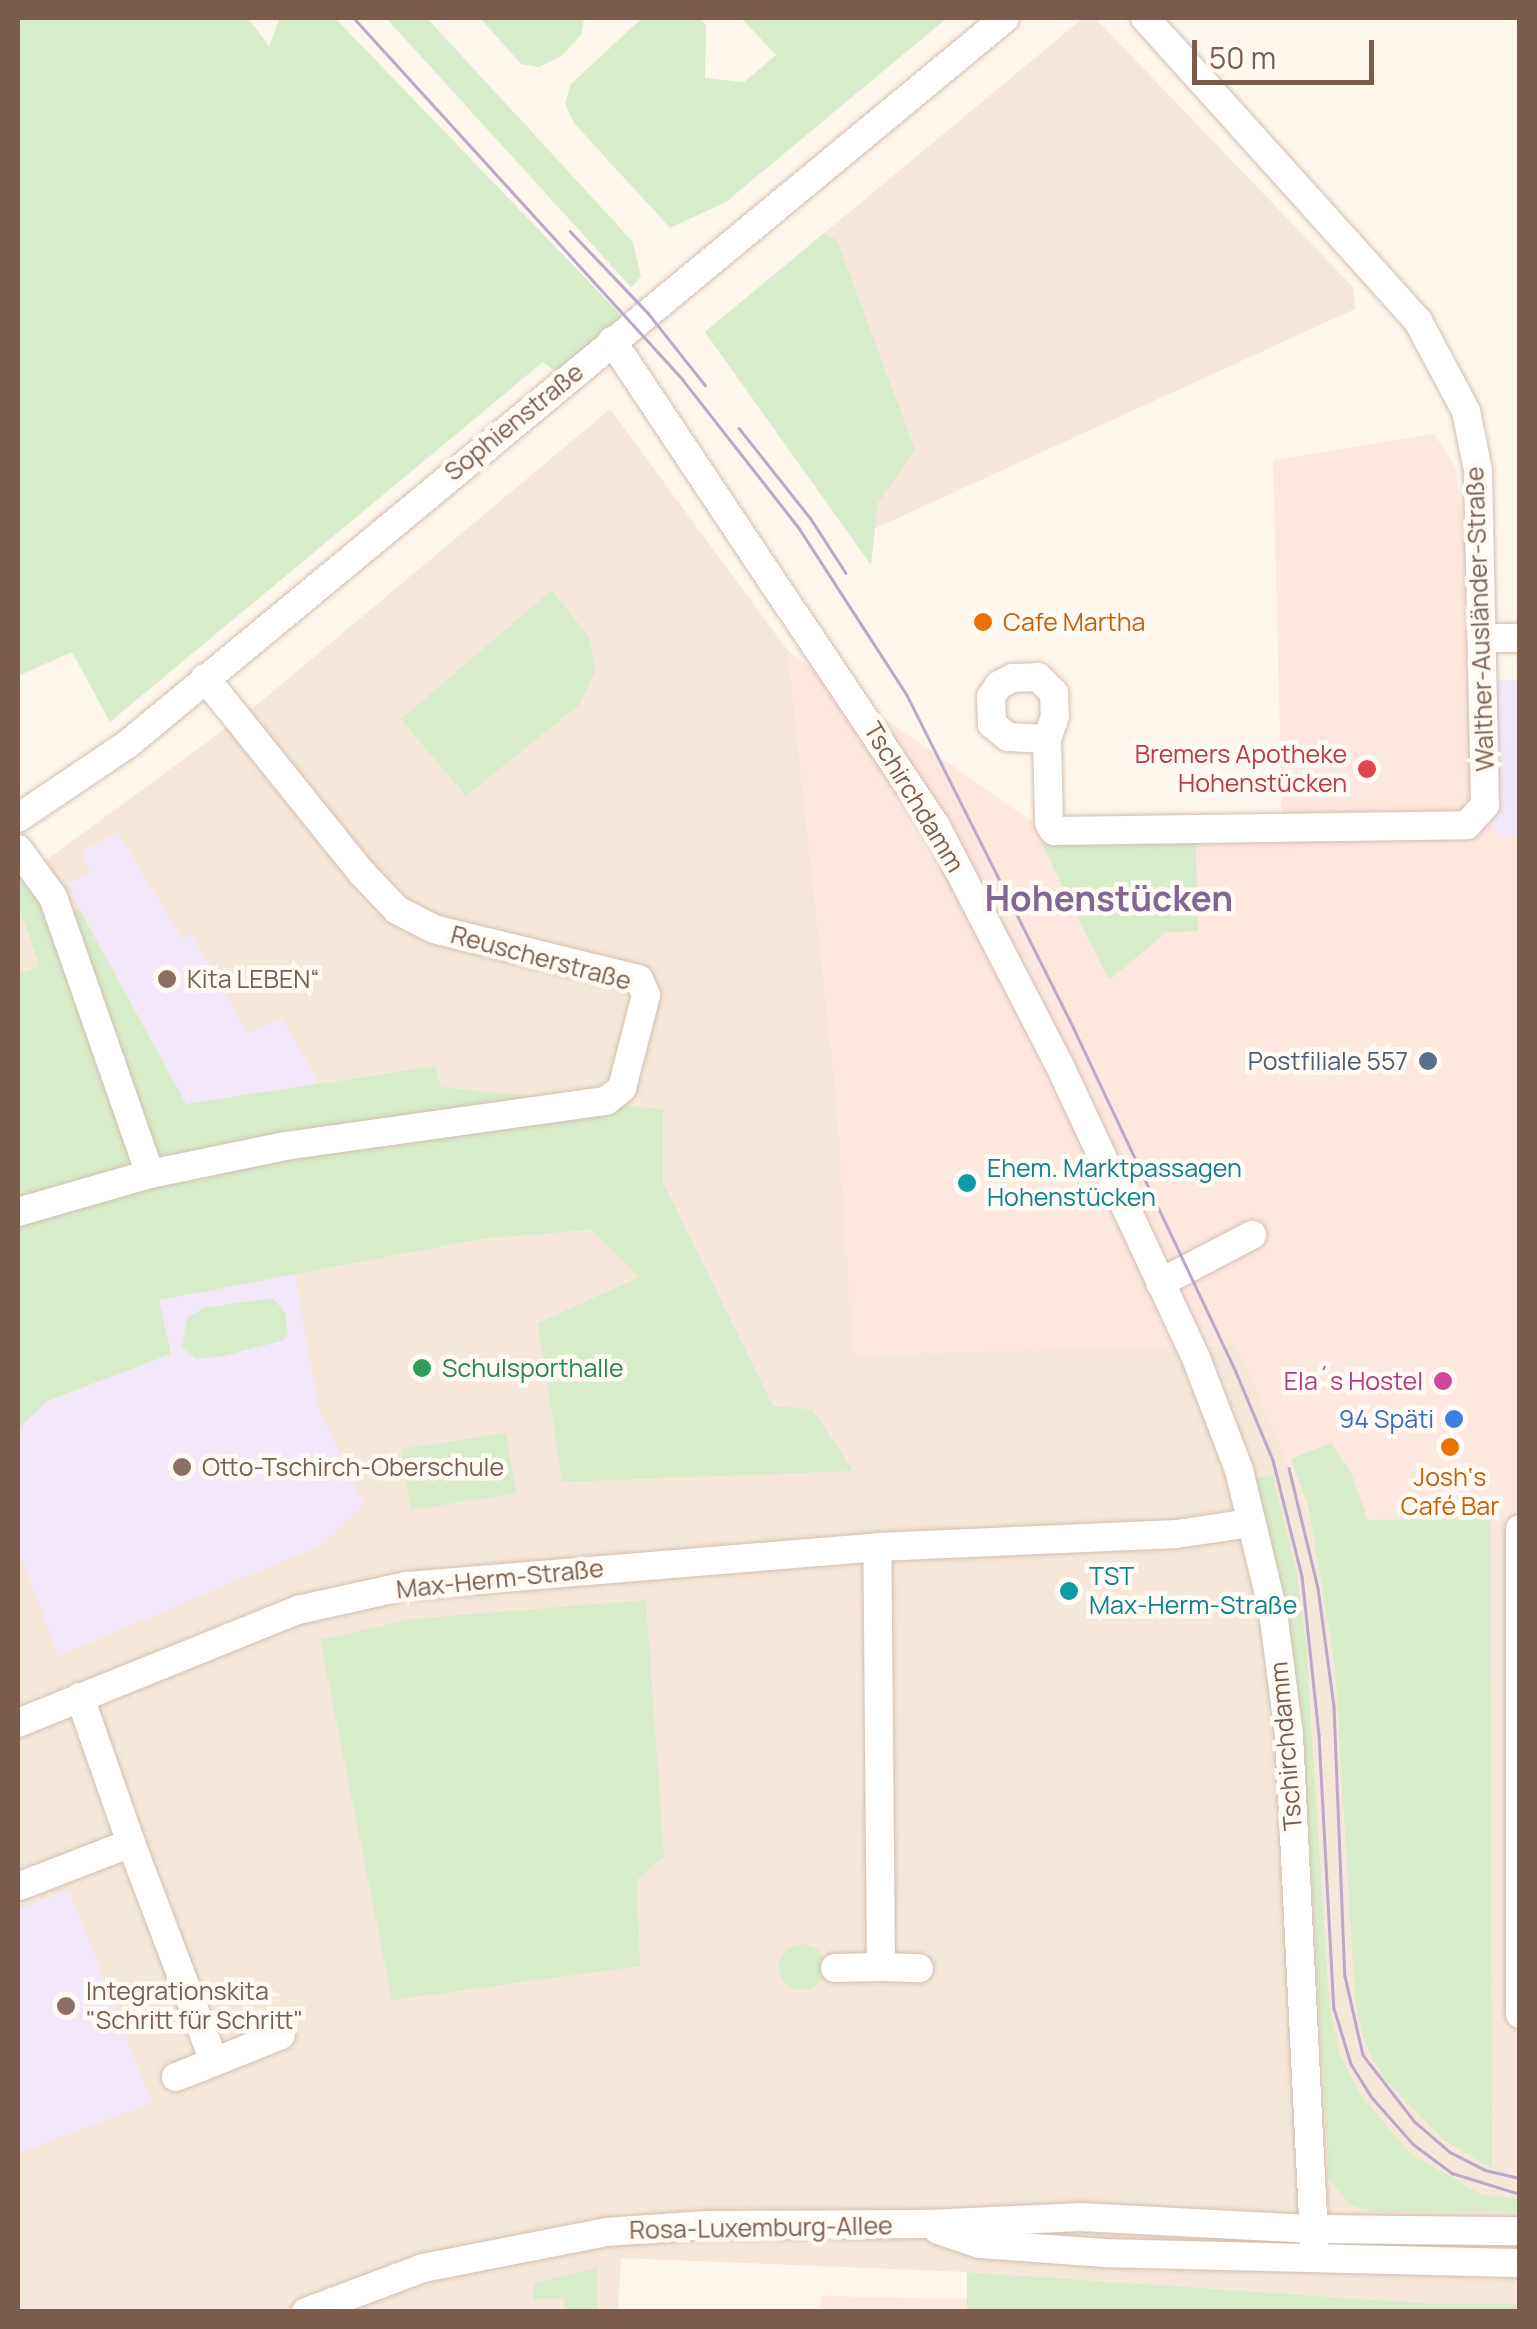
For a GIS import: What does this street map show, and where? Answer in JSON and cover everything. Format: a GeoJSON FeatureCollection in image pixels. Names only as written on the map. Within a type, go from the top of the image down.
{"type":"FeatureCollection","features":[{"type":"Feature","properties":{"kind":"street","name":"Sophienstraße"},"geometry":{"type":"LineString","coordinates":[[18,818],[128,743],[1005,18]]}},
{"type":"Feature","properties":{"kind":"street","name":"Walther-Ausländer-Straße"},"geometry":{"type":"LineString","coordinates":[[1047,739],[1049,823],[1054,831],[1467,826],[1485,806],[1478,470],[1466,411],[1447,368],[1406,306],[1145,18]]}},
{"type":"Feature","properties":{"kind":"street","name":"Tschirchdamm"},"geometry":{"type":"LineString","coordinates":[[612,342],[936,826],[1058,1062],[1160,1283],[1232,1452],[1273,1612],[1289,1735],[1314,2229]]}},
{"type":"Feature","properties":{"kind":"street"},"geometry":{"type":"LineString","coordinates":[[1482,638],[1520,638]]}},
{"type":"Feature","properties":{"kind":"street","name":"Reuscherstraße"},"geometry":{"type":"LineString","coordinates":[[18,1212],[150,1174],[285,1146],[606,1101],[622,1088],[646,995],[639,979],[434,929],[396,910],[205,678]]}},
{"type":"Feature","properties":{"kind":"street"},"geometry":{"type":"LineString","coordinates":[[18,849],[53,896],[150,1174]]}},
{"type":"Feature","properties":{"kind":"street"},"geometry":{"type":"LineString","coordinates":[[1160,1283],[1252,1234]]}},
{"type":"Feature","properties":{"kind":"street","name":"Max-Herm-Straße"},"geometry":{"type":"LineString","coordinates":[[18,1723],[298,1610],[406,1586],[877,1547],[1075,1541],[1251,1523]]}},
{"type":"Feature","properties":{"kind":"street"},"geometry":{"type":"LineString","coordinates":[[1520,1530],[1520,2014]]}},
{"type":"Feature","properties":{"kind":"street"},"geometry":{"type":"LineString","coordinates":[[877,1547],[881,1967]]}},
{"type":"Feature","properties":{"kind":"street"},"geometry":{"type":"LineString","coordinates":[[80,1697],[214,2062]]}},
{"type":"Feature","properties":{"kind":"street"},"geometry":{"type":"LineString","coordinates":[[20,1886],[131,1843]]}},
{"type":"Feature","properties":{"kind":"street"},"geometry":{"type":"LineString","coordinates":[[836,1968],[919,1968]]}},
{"type":"Feature","properties":{"kind":"street"},"geometry":{"type":"LineString","coordinates":[[176,2077],[282,2035]]}},
{"type":"Feature","properties":{"kind":"street","name":"Rosa-Luxemburg-Allee"},"geometry":{"type":"LineString","coordinates":[[306,2312],[423,2268],[606,2232],[707,2225],[928,2224],[1081,2217],[1314,2229],[1520,2231]]}},
{"type":"Feature","properties":{"kind":"street","name":"Rosa-Luxemburg-Allee"},"geometry":{"type":"LineString","coordinates":[[928,2224],[945,2235],[980,2244],[1105,2252],[1520,2264]]}},
{"type":"Feature","properties":{"kind":"street"},"geometry":{"type":"LineString","coordinates":[[1314,2229],[1315,2258]]}},
{"type":"Feature","properties":{"kind":"shaded area"},"geometry":{"type":"Polygon","coordinates":[[[1083,18],[1095,18],[1353,287],[1355,309],[865,533],[705,332],[1083,18]]]}},
{"type":"Feature","properties":{"kind":"shaded area"},"geometry":{"type":"Polygon","coordinates":[[[610,409],[788,651],[836,1092],[854,1355],[1237,1344],[1312,1522],[1519,1522],[1519,2304],[1437,2304],[967,2272],[621,2258],[618,2311],[18,2312],[18,1429],[47,1401],[171,1354],[159,1300],[482,1239],[591,1230],[641,1277],[562,1482],[812,1409],[773,1407],[663,1182],[663,1109],[440,1087],[434,1066],[186,1104],[79,910],[68,914],[44,862],[253,708],[610,409]]]}},
{"type":"Feature","properties":{"kind":"shaded area"},"geometry":{"type":"Polygon","coordinates":[[[1434,434],[1456,468],[1499,836],[1519,836],[1519,1522],[1312,1523],[1237,1344],[853,1355],[836,1092],[788,651],[1030,820],[1282,814],[1273,460],[1434,434]]]}},
{"type":"Feature","properties":{"kind":"shaded area"},"geometry":{"type":"Polygon","coordinates":[[[1481,679],[1519,680],[1519,836],[1499,836],[1484,813],[1481,679]]]}},
{"type":"Feature","properties":{"kind":"shaded area","name":"Kita LEBEN“"},"geometry":{"type":"Polygon","coordinates":[[[118,832],[182,939],[191,933],[248,1033],[282,1018],[319,1083],[186,1104],[67,884],[91,871],[81,852],[118,832]]]}},
{"type":"Feature","properties":{"kind":"shaded area"},"geometry":{"type":"Polygon","coordinates":[[[18,905],[39,967],[18,974],[18,905]]]}},
{"type":"Feature","properties":{"kind":"shaded area","name":"Otto-Tschirch-Oberschule"},"geometry":{"type":"Polygon","coordinates":[[[295,1274],[318,1406],[364,1505],[321,1545],[58,1656],[18,1547],[18,1429],[47,1401],[171,1354],[159,1300],[295,1274]]]}},
{"type":"Feature","properties":{"kind":"shaded area","name":"Integrationskita \"Schritt für Schritt\""},"geometry":{"type":"Polygon","coordinates":[[[69,1890],[152,2103],[18,2153],[18,1909],[69,1890]]]}},
{"type":"Feature","properties":{"kind":"shaded area"},"geometry":{"type":"Polygon","coordinates":[[[822,2296],[967,2299],[967,2311],[819,2311],[822,2296]]]}},
{"type":"Feature","properties":{"kind":"green space"},"geometry":{"type":"Polygon","coordinates":[[[18,18],[248,18],[269,46],[280,18],[335,18],[622,316],[556,372],[543,362],[110,722],[72,652],[18,676],[18,18]]]}},
{"type":"Feature","properties":{"kind":"green space"},"geometry":{"type":"Polygon","coordinates":[[[386,18],[427,18],[633,242],[641,277],[631,287],[386,18]]]}},
{"type":"Feature","properties":{"kind":"green space"},"geometry":{"type":"Polygon","coordinates":[[[480,18],[584,18],[581,35],[560,57],[539,67],[521,64],[480,18]]]}},
{"type":"Feature","properties":{"kind":"green space"},"geometry":{"type":"Polygon","coordinates":[[[642,18],[700,18],[706,25],[705,78],[744,82],[776,55],[741,18],[947,18],[726,202],[670,228],[574,123],[565,103],[571,84],[642,18]]]}},
{"type":"Feature","properties":{"kind":"green space"},"geometry":{"type":"Polygon","coordinates":[[[823,234],[837,240],[915,450],[878,503],[871,565],[705,332],[823,234]]]}},
{"type":"Feature","properties":{"kind":"green space"},"geometry":{"type":"Polygon","coordinates":[[[552,590],[589,637],[595,671],[580,704],[466,796],[401,719],[552,590]]]}},
{"type":"Feature","properties":{"kind":"green space"},"geometry":{"type":"Polygon","coordinates":[[[1041,843],[1196,843],[1198,931],[1167,932],[1109,980],[1041,843]]]}},
{"type":"Feature","properties":{"kind":"green space"},"geometry":{"type":"Polygon","coordinates":[[[44,862],[69,914],[79,909],[186,1104],[435,1066],[441,1087],[663,1109],[663,1182],[773,1406],[812,1409],[853,1471],[562,1482],[538,1323],[640,1277],[591,1230],[482,1239],[159,1300],[171,1354],[47,1401],[18,1429],[18,974],[39,966],[18,905],[18,875],[44,862]]]}},
{"type":"Feature","properties":{"kind":"green space"},"geometry":{"type":"Polygon","coordinates":[[[272,1298],[285,1312],[288,1334],[282,1341],[196,1359],[182,1348],[187,1318],[204,1308],[272,1298]]]}},
{"type":"Feature","properties":{"kind":"green space"},"geometry":{"type":"Polygon","coordinates":[[[506,1433],[516,1493],[411,1510],[401,1449],[506,1433]]]}},
{"type":"Feature","properties":{"kind":"green space"},"geometry":{"type":"Polygon","coordinates":[[[1331,1443],[1351,1473],[1368,1520],[1490,1518],[1492,2168],[1444,2140],[1383,2077],[1365,2043],[1355,2000],[1335,1666],[1309,1510],[1291,1459],[1331,1443]]]}},
{"type":"Feature","properties":{"kind":"green space"},"geometry":{"type":"Polygon","coordinates":[[[1272,1474],[1295,1566],[1306,1642],[1329,2002],[1339,2053],[1359,2093],[1410,2153],[1480,2194],[1519,2199],[1519,2212],[1373,2212],[1350,2205],[1329,2179],[1302,1717],[1278,1580],[1251,1480],[1272,1474]]]}},
{"type":"Feature","properties":{"kind":"green space"},"geometry":{"type":"Polygon","coordinates":[[[646,1600],[664,1856],[637,1880],[640,1966],[392,2000],[320,1640],[412,1619],[646,1600]]]}},
{"type":"Feature","properties":{"kind":"green space"},"geometry":{"type":"Polygon","coordinates":[[[802,1944],[818,1951],[825,1967],[818,1983],[802,1990],[786,1983],[779,1967],[786,1951],[802,1944]]]}},
{"type":"Feature","properties":{"kind":"green space"},"geometry":{"type":"Polygon","coordinates":[[[597,2268],[598,2311],[564,2311],[564,2298],[534,2299],[534,2283],[597,2268]]]}},
{"type":"Feature","properties":{"kind":"green space"},"geometry":{"type":"Polygon","coordinates":[[[967,2272],[1437,2304],[1519,2304],[1519,2311],[967,2311],[967,2272]]]}},
{"type":"Feature","properties":{"kind":"tram line"},"geometry":{"type":"LineString","coordinates":[[354,18],[683,380],[799,528],[907,695],[1074,1029],[1236,1372],[1273,1460],[1302,1576],[1319,1735],[1334,2008],[1351,2064],[1370,2095],[1413,2144],[1452,2173],[1520,2194]]}},
{"type":"Feature","properties":{"kind":"tram line"},"geometry":{"type":"LineString","coordinates":[[570,231],[648,313],[705,385]]}},
{"type":"Feature","properties":{"kind":"tram line"},"geometry":{"type":"LineString","coordinates":[[739,428],[811,519],[846,573]]}},
{"type":"Feature","properties":{"kind":"tram line"},"geometry":{"type":"LineString","coordinates":[[1289,1468],[1318,1588],[1334,1707],[1345,1976],[1363,2055],[1415,2122],[1450,2152],[1485,2170],[1520,2178]]}},
{"type":"Feature","properties":{"kind":"place","name":"Cafe Martha"},"geometry":{"type":"Point","coordinates":[983,622]}},
{"type":"Feature","properties":{"kind":"place","name":"Bremers Apotheke Hohenstücken"},"geometry":{"type":"Point","coordinates":[1367,769]}},
{"type":"Feature","properties":{"kind":"place","name":"Kita LEBEN“"},"geometry":{"type":"Point","coordinates":[167,979]}},
{"type":"Feature","properties":{"kind":"place","name":"Postfiliale 557"},"geometry":{"type":"Point","coordinates":[1428,1061]}},
{"type":"Feature","properties":{"kind":"place","name":"Ehem. Marktpassagen Hohenstücken"},"geometry":{"type":"Point","coordinates":[967,1183]}},
{"type":"Feature","properties":{"kind":"place","name":"Schulsporthalle"},"geometry":{"type":"Point","coordinates":[422,1368]}},
{"type":"Feature","properties":{"kind":"place","name":"Ela´s Hostel"},"geometry":{"type":"Point","coordinates":[1443,1381]}},
{"type":"Feature","properties":{"kind":"place","name":"94 Späti"},"geometry":{"type":"Point","coordinates":[1454,1419]}},
{"type":"Feature","properties":{"kind":"place","name":"Josh‘s Café Bar"},"geometry":{"type":"Point","coordinates":[1450,1447]}},
{"type":"Feature","properties":{"kind":"place","name":"Otto-Tschirch-Oberschule"},"geometry":{"type":"Point","coordinates":[182,1467]}},
{"type":"Feature","properties":{"kind":"place","name":"TST Max-Herm-Straße"},"geometry":{"type":"Point","coordinates":[1069,1591]}},
{"type":"Feature","properties":{"kind":"place","name":"Integrationskita \"Schritt für Schritt\""},"geometry":{"type":"Point","coordinates":[66,2006]}},
{"type":"Feature","properties":{"kind":"district","name":"Hohenstücken"},"geometry":{"type":"Point","coordinates":[1109,898]}}]}
